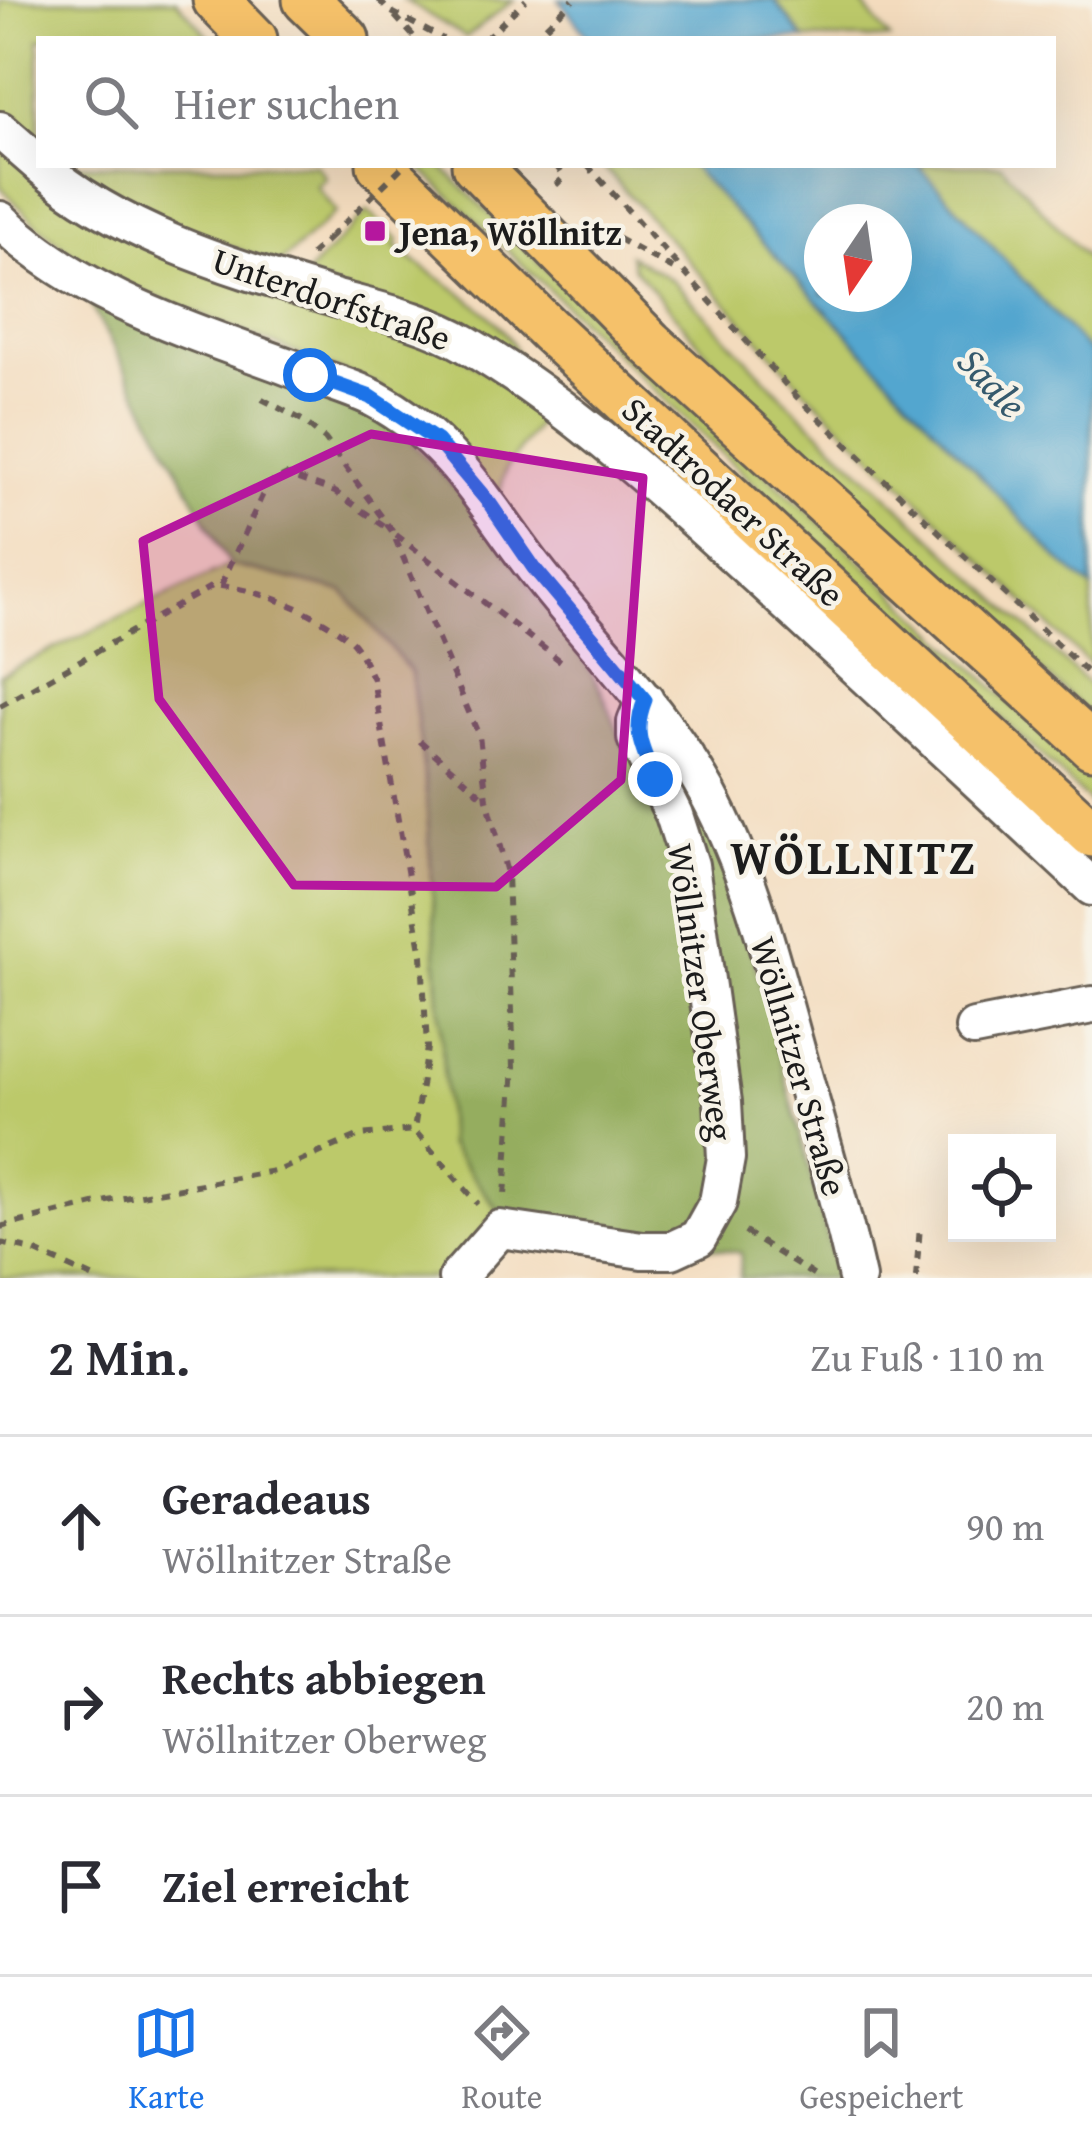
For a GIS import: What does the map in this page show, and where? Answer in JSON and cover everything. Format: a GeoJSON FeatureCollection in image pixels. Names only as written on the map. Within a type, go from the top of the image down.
{"type":"FeatureCollection","features":[{"type":"Feature","properties":{"kind":"main road"},"geometry":{"type":"LineString","coordinates":[[216,0],[251,36]]}},
{"type":"Feature","properties":{"kind":"main road"},"geometry":{"type":"LineString","coordinates":[[306,0],[343,36]]}},
{"type":"Feature","properties":{"kind":"main road","name":"Stadtrodaer Straße"},"geometry":{"type":"LineString","coordinates":[[383,168],[549,329],[1092,834]]}},
{"type":"Feature","properties":{"kind":"main road","name":"Stadtrodaer Straße"},"geometry":{"type":"LineString","coordinates":[[478,168],[650,343],[1092,746]]}},
{"type":"Feature","properties":{"kind":"street","name":"Unterdorfstraße"},"geometry":{"type":"LineString","coordinates":[[0,130],[36,162]]}},
{"type":"Feature","properties":{"kind":"street","name":"Unterdorfstraße"},"geometry":{"type":"LineString","coordinates":[[44,168],[105,210],[165,239],[282,282],[421,324],[464,342],[533,388],[646,476],[1092,887]]}},
{"type":"Feature","properties":{"kind":"street","name":"Wöllnitzer Straße"},"geometry":{"type":"LineString","coordinates":[[0,220],[34,254],[95,289],[371,397],[437,441],[490,504],[534,568],[645,700],[705,790],[740,862],[773,965],[857,1278]]}},
{"type":"Feature","properties":{"kind":"street","name":"Wöllnitzer Oberweg"},"geometry":{"type":"LineString","coordinates":[[645,700],[636,722],[637,737],[674,815],[690,865],[723,1102],[726,1158],[718,1202],[709,1218]]}},
{"type":"Feature","properties":{"kind":"street"},"geometry":{"type":"LineString","coordinates":[[974,1028],[1092,1005]]}},
{"type":"Feature","properties":{"kind":"street"},"geometry":{"type":"LineString","coordinates":[[457,1278],[500,1229],[672,1250],[698,1238],[709,1218]]}},
{"type":"Feature","properties":{"kind":"path"},"geometry":{"type":"LineString","coordinates":[[380,0],[413,36]]}},
{"type":"Feature","properties":{"kind":"path"},"geometry":{"type":"LineString","coordinates":[[488,36],[526,0]]}},
{"type":"Feature","properties":{"kind":"path"},"geometry":{"type":"LineString","coordinates":[[536,36],[573,0]]}},
{"type":"Feature","properties":{"kind":"path"},"geometry":{"type":"LineString","coordinates":[[388,10],[436,36]]}},
{"type":"Feature","properties":{"kind":"path"},"geometry":{"type":"LineString","coordinates":[[330,237],[401,168]]}},
{"type":"Feature","properties":{"kind":"path"},"geometry":{"type":"LineString","coordinates":[[556,185],[564,177],[558,168]]}},
{"type":"Feature","properties":{"kind":"path"},"geometry":{"type":"LineString","coordinates":[[589,168],[797,397],[1092,677]]}},
{"type":"Feature","properties":{"kind":"path"},"geometry":{"type":"LineString","coordinates":[[602,230],[683,274]]}},
{"type":"Feature","properties":{"kind":"path"},"geometry":{"type":"LineString","coordinates":[[251,394],[302,420],[326,439],[392,531],[479,736],[487,799],[507,873],[514,1067],[511,1148],[500,1229]]}},
{"type":"Feature","properties":{"kind":"path"},"geometry":{"type":"LineString","coordinates":[[220,586],[267,484],[287,475],[346,499],[578,674]]}},
{"type":"Feature","properties":{"kind":"path"},"geometry":{"type":"LineString","coordinates":[[0,706],[214,585],[242,588],[284,602],[352,640],[373,679],[422,955],[427,1048],[414,1130],[500,1229]]}},
{"type":"Feature","properties":{"kind":"path"},"geometry":{"type":"LineString","coordinates":[[420,741],[487,799]]}},
{"type":"Feature","properties":{"kind":"path"},"geometry":{"type":"LineString","coordinates":[[0,1227],[102,1202],[280,1170],[360,1135],[414,1130]]}},
{"type":"Feature","properties":{"kind":"path"},"geometry":{"type":"LineString","coordinates":[[709,1218],[752,1235],[818,1278]]}},
{"type":"Feature","properties":{"kind":"path"},"geometry":{"type":"LineString","coordinates":[[916,1278],[920,1226]]}},
{"type":"Feature","properties":{"kind":"path"},"geometry":{"type":"LineString","coordinates":[[0,1244],[29,1249],[94,1278]]}},
{"type":"Feature","properties":{"kind":"highlighted area"},"geometry":{"type":"Polygon","coordinates":[[[371,434],[643,478],[621,780],[496,887],[294,885],[159,699],[143,541],[371,434]]]}},
{"type":"Feature","properties":{"kind":"green space"},"geometry":{"type":"Polygon","coordinates":[[[0,0],[176,0],[208,36],[36,36],[36,144],[0,113],[0,0]]]}},
{"type":"Feature","properties":{"kind":"green space"},"geometry":{"type":"Polygon","coordinates":[[[404,0],[514,0],[464,36],[404,0]]]}},
{"type":"Feature","properties":{"kind":"green space"},"geometry":{"type":"Polygon","coordinates":[[[774,0],[859,0],[888,36],[803,36],[774,0]]]}},
{"type":"Feature","properties":{"kind":"green space"},"geometry":{"type":"Polygon","coordinates":[[[0,140],[39,176],[437,339],[546,412],[506,469],[498,498],[379,386],[120,283],[70,252],[0,186],[0,140]]]}},
{"type":"Feature","properties":{"kind":"green space"},"geometry":{"type":"Polygon","coordinates":[[[66,168],[318,168],[326,178],[316,186],[336,212],[278,265],[122,205],[66,168]]]}},
{"type":"Feature","properties":{"kind":"green space"},"geometry":{"type":"Polygon","coordinates":[[[420,168],[443,168],[661,382],[809,512],[1092,780],[1092,804],[420,168]]]}},
{"type":"Feature","properties":{"kind":"green space"},"geometry":{"type":"Polygon","coordinates":[[[605,168],[693,168],[804,287],[804,312],[827,312],[1060,561],[1092,587],[1092,667],[804,389],[605,168]]]}},
{"type":"Feature","properties":{"kind":"green space"},"geometry":{"type":"Polygon","coordinates":[[[921,168],[1004,168],[1092,264],[1092,355],[921,168]]]}},
{"type":"Feature","properties":{"kind":"green space"},"geometry":{"type":"Polygon","coordinates":[[[368,211],[399,241],[395,246],[483,310],[511,342],[520,361],[304,277],[368,211]]]}},
{"type":"Feature","properties":{"kind":"green space"},"geometry":{"type":"Polygon","coordinates":[[[630,255],[673,281],[786,400],[1092,688],[1092,717],[746,397],[633,267],[630,255]]]}},
{"type":"Feature","properties":{"kind":"green space"},"geometry":{"type":"Polygon","coordinates":[[[86,296],[345,402],[406,436],[472,505],[582,657],[624,746],[655,736],[730,867],[838,1278],[740,1278],[741,1253],[500,1212],[448,1144],[426,788],[411,672],[344,592],[230,565],[86,296]]]}},
{"type":"Feature","properties":{"kind":"green space"},"geometry":{"type":"Polygon","coordinates":[[[230,565],[344,592],[411,672],[426,788],[448,1144],[500,1212],[443,1278],[0,1278],[0,675],[230,565]]]}},
{"type":"Feature","properties":{"kind":"water"},"geometry":{"type":"Polygon","coordinates":[[[559,0],[774,0],[802,36],[588,36],[559,0]]]}},
{"type":"Feature","properties":{"kind":"water","name":"Saale"},"geometry":{"type":"Polygon","coordinates":[[[693,168],[921,168],[1092,355],[1092,587],[1060,561],[827,312],[912,312],[912,204],[804,204],[804,287],[693,168]]]}},
{"type":"Feature","properties":{"kind":"place","name":"Jena, Wöllnitz"},"geometry":{"type":"Point","coordinates":[375,231]}},
{"type":"Feature","properties":{"kind":"district","name":"WÖLLNITZ"},"geometry":{"type":"Point","coordinates":[854,856]}},
{"type":"Feature","properties":{"kind":"route"},"geometry":{"type":"LineString","coordinates":[[310,375],[371,397],[437,441],[490,504],[534,568],[645,700],[636,722],[637,737],[655,779]]}}]}
